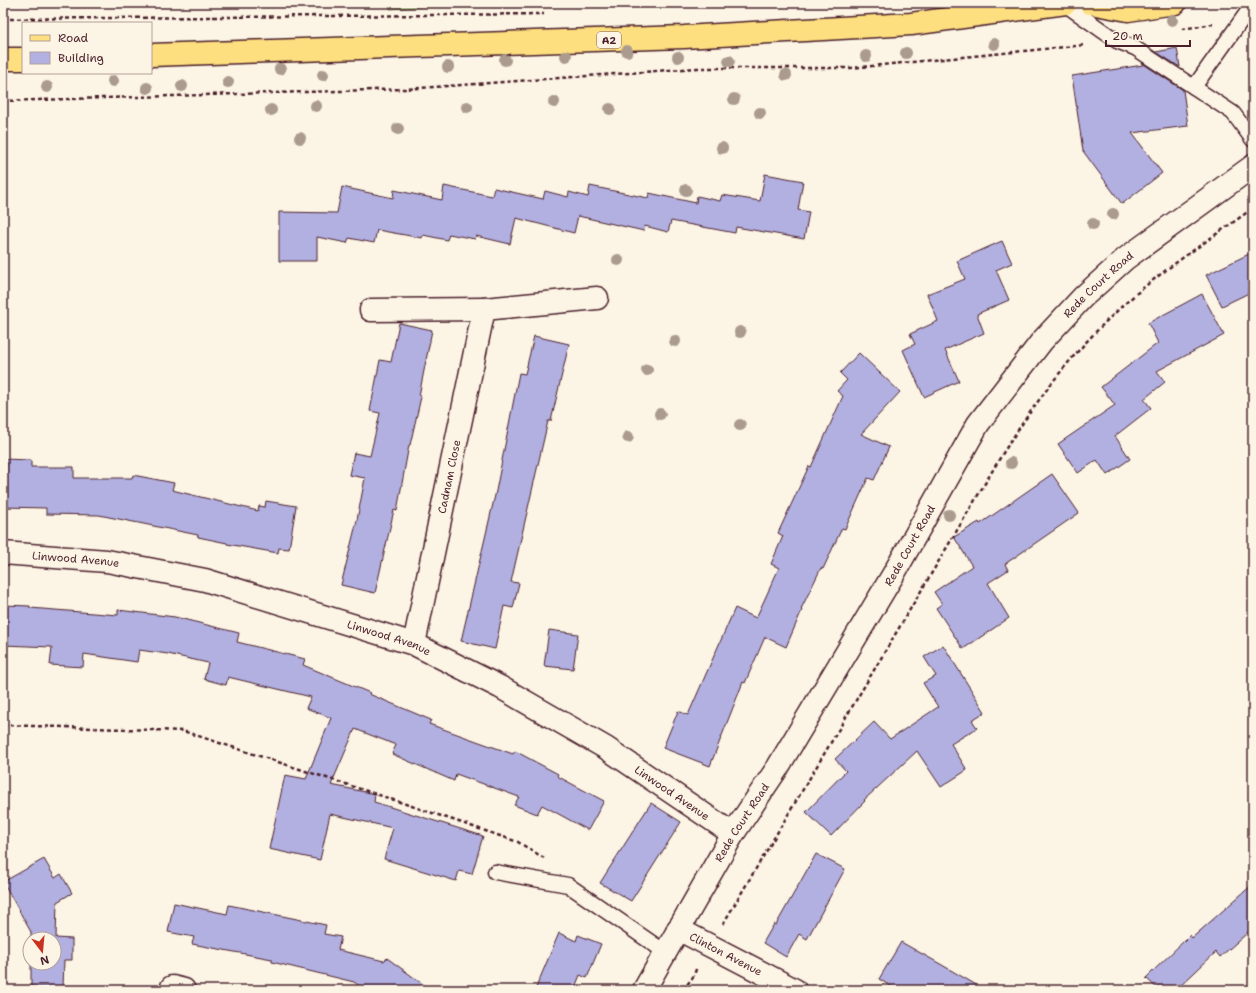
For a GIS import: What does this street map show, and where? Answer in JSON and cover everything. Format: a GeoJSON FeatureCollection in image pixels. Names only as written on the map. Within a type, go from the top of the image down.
{"type":"FeatureCollection","features":[{"type":"Feature","properties":{"kind":"main road","name":"A2"},"geometry":{"type":"LineString","coordinates":[[152,55],[684,37],[910,24],[1064,3]]}},
{"type":"Feature","properties":{"kind":"main road"},"geometry":{"type":"LineString","coordinates":[[1090,3],[1128,10],[1175,3]]}},
{"type":"Feature","properties":{"kind":"main road"},"geometry":{"type":"LineString","coordinates":[[3,59],[22,59]]}},
{"type":"Feature","properties":{"kind":"street","name":"Rede Court Road"},"geometry":{"type":"LineString","coordinates":[[644,990],[733,834],[778,767],[893,575],[978,424],[1042,341],[1082,297],[1125,259],[1253,166]]}},
{"type":"Feature","properties":{"kind":"street"},"geometry":{"type":"LineString","coordinates":[[371,310],[484,309],[597,298]]}},
{"type":"Feature","properties":{"kind":"street","name":"Cadnam Close"},"geometry":{"type":"LineString","coordinates":[[414,644],[484,309]]}},
{"type":"Feature","properties":{"kind":"street","name":"Linwood Avenue"},"geometry":{"type":"LineString","coordinates":[[3,553],[107,561],[205,580],[414,644],[500,687],[606,748],[733,834]]}},
{"type":"Feature","properties":{"kind":"street","name":"Clinton Avenue"},"geometry":{"type":"LineString","coordinates":[[678,929],[795,990]]}},
{"type":"Feature","properties":{"kind":"lane"},"geometry":{"type":"LineString","coordinates":[[1064,3],[1117,42],[1135,48],[1233,113],[1253,140]]}},
{"type":"Feature","properties":{"kind":"lane"},"geometry":{"type":"LineString","coordinates":[[1194,87],[1253,4]]}},
{"type":"Feature","properties":{"kind":"lane"},"geometry":{"type":"LineString","coordinates":[[495,872],[568,885],[665,952]]}},
{"type":"Feature","properties":{"kind":"path"},"geometry":{"type":"LineString","coordinates":[[736,6],[768,3]]}},
{"type":"Feature","properties":{"kind":"path"},"geometry":{"type":"LineString","coordinates":[[3,19],[546,14]]}},
{"type":"Feature","properties":{"kind":"path"},"geometry":{"type":"LineString","coordinates":[[1182,29],[1242,20]]}},
{"type":"Feature","properties":{"kind":"path"},"geometry":{"type":"LineString","coordinates":[[3,101],[406,89],[698,68],[851,68],[1117,42]]}},
{"type":"Feature","properties":{"kind":"path"},"geometry":{"type":"LineString","coordinates":[[683,990],[693,977],[717,930],[727,921],[1003,453],[1045,391],[1068,362],[1118,310],[1166,271],[1253,208]]}},
{"type":"Feature","properties":{"kind":"path"},"geometry":{"type":"LineString","coordinates":[[3,725],[183,731],[371,792],[518,842],[551,862]]}},
{"type":"Feature","properties":{"kind":"green space"},"geometry":{"type":"Polygon","coordinates":[[[390,3],[474,3],[390,9],[390,3]]]}},
{"type":"Feature","properties":{"kind":"building"},"geometry":{"type":"Polygon","coordinates":[[[1177,48],[1180,67],[1156,52],[1177,48]]]}},
{"type":"Feature","properties":{"kind":"building"},"geometry":{"type":"Polygon","coordinates":[[[1142,63],[1183,90],[1188,126],[1132,133],[1162,173],[1122,204],[1083,151],[1072,76],[1143,65],[1142,63]]]}},
{"type":"Feature","properties":{"kind":"building"},"geometry":{"type":"Polygon","coordinates":[[[765,174],[803,181],[798,210],[809,212],[804,239],[736,227],[735,233],[671,221],[668,232],[645,226],[644,231],[578,216],[574,233],[516,218],[510,244],[476,236],[475,239],[449,234],[447,240],[423,235],[422,238],[377,230],[374,243],[349,238],[347,243],[317,237],[317,261],[279,261],[279,212],[337,213],[342,187],[393,198],[394,190],[442,200],[444,186],[492,196],[494,188],[543,199],[545,191],[568,197],[569,192],[588,197],[590,186],[648,198],[649,193],[696,203],[697,196],[720,201],[722,195],[760,201],[765,174]]]}},
{"type":"Feature","properties":{"kind":"building"},"geometry":{"type":"Polygon","coordinates":[[[1002,241],[1012,263],[996,270],[1009,300],[977,314],[984,333],[945,350],[959,381],[924,397],[903,350],[915,344],[910,334],[938,321],[927,294],[965,279],[957,261],[1002,241]]]}},
{"type":"Feature","properties":{"kind":"building"},"geometry":{"type":"Polygon","coordinates":[[[1253,252],[1253,291],[1222,306],[1206,275],[1253,252]]]}},
{"type":"Feature","properties":{"kind":"building"},"geometry":{"type":"Polygon","coordinates":[[[1202,294],[1224,335],[1157,371],[1165,382],[1144,399],[1151,408],[1115,436],[1130,459],[1107,475],[1097,460],[1078,473],[1058,444],[1115,405],[1101,387],[1158,343],[1148,323],[1202,294]]]}},
{"type":"Feature","properties":{"kind":"building"},"geometry":{"type":"Polygon","coordinates":[[[399,323],[432,330],[419,396],[421,397],[409,445],[397,511],[394,510],[375,593],[341,585],[357,520],[365,478],[349,475],[354,453],[370,456],[380,413],[370,411],[380,360],[391,362],[399,323]]]}},
{"type":"Feature","properties":{"kind":"building"},"geometry":{"type":"Polygon","coordinates":[[[534,336],[569,344],[551,421],[548,421],[511,582],[519,583],[513,608],[504,606],[495,649],[461,641],[496,491],[519,373],[525,374],[534,336]]]}},
{"type":"Feature","properties":{"kind":"building"},"geometry":{"type":"Polygon","coordinates":[[[859,353],[900,392],[861,434],[889,447],[874,480],[868,478],[845,529],[842,528],[823,569],[821,568],[801,609],[802,610],[786,647],[765,637],[745,683],[743,682],[710,766],[663,748],[678,711],[688,715],[735,608],[756,618],[779,568],[771,564],[783,536],[778,533],[809,466],[811,467],[843,396],[837,391],[847,380],[840,373],[859,353]]]}},
{"type":"Feature","properties":{"kind":"building"},"geometry":{"type":"Polygon","coordinates":[[[3,459],[31,460],[31,467],[74,467],[74,478],[132,478],[133,475],[174,483],[172,490],[258,511],[259,506],[265,507],[266,501],[296,506],[289,549],[279,548],[278,553],[227,544],[198,537],[198,535],[99,515],[46,514],[46,508],[3,507],[3,459]]]}},
{"type":"Feature","properties":{"kind":"building"},"geometry":{"type":"Polygon","coordinates":[[[1052,474],[1079,513],[1005,564],[1008,570],[988,583],[1009,618],[963,649],[936,608],[942,604],[934,592],[972,566],[954,537],[979,522],[980,524],[1052,474]]]}},
{"type":"Feature","properties":{"kind":"building"},"geometry":{"type":"Polygon","coordinates":[[[3,605],[30,606],[30,608],[118,615],[118,610],[175,617],[239,633],[237,642],[305,659],[303,665],[431,720],[429,724],[513,754],[515,751],[558,774],[557,776],[604,801],[588,830],[542,805],[537,814],[514,805],[519,797],[456,774],[454,781],[392,754],[396,745],[355,729],[331,785],[375,794],[374,802],[483,836],[472,874],[459,871],[456,881],[384,859],[393,828],[330,814],[320,860],[269,849],[285,775],[306,779],[331,718],[306,708],[311,697],[228,677],[226,685],[204,679],[208,663],[168,654],[139,650],[137,662],[84,654],[83,667],[50,665],[52,647],[3,645],[3,605]]]}},
{"type":"Feature","properties":{"kind":"building"},"geometry":{"type":"Polygon","coordinates":[[[549,630],[578,634],[573,669],[544,666],[549,630]]]}},
{"type":"Feature","properties":{"kind":"building"},"geometry":{"type":"Polygon","coordinates":[[[943,645],[985,712],[972,720],[977,728],[951,744],[967,770],[941,787],[917,751],[864,800],[865,801],[831,836],[806,812],[846,771],[835,759],[874,722],[890,739],[938,707],[923,683],[936,676],[924,657],[943,645]]]}},
{"type":"Feature","properties":{"kind":"building"},"geometry":{"type":"Polygon","coordinates":[[[651,803],[681,822],[631,901],[600,883],[651,803]]]}},
{"type":"Feature","properties":{"kind":"building"},"geometry":{"type":"Polygon","coordinates":[[[816,854],[845,869],[807,939],[799,934],[786,957],[763,943],[774,924],[776,925],[816,854]]]}},
{"type":"Feature","properties":{"kind":"building"},"geometry":{"type":"Polygon","coordinates":[[[44,859],[55,878],[61,874],[72,893],[57,902],[56,931],[30,931],[3,882],[44,859]]]}},
{"type":"Feature","properties":{"kind":"building"},"geometry":{"type":"Polygon","coordinates":[[[1253,884],[1253,928],[1220,957],[1216,952],[1176,990],[1159,990],[1146,978],[1190,935],[1192,938],[1253,884]]]}},
{"type":"Feature","properties":{"kind":"building"},"geometry":{"type":"Polygon","coordinates":[[[174,903],[227,914],[229,905],[326,925],[324,934],[341,937],[338,950],[384,961],[387,958],[431,990],[365,990],[354,982],[272,962],[272,959],[192,944],[194,937],[168,932],[174,903]]]}},
{"type":"Feature","properties":{"kind":"building"},"geometry":{"type":"Polygon","coordinates":[[[559,933],[576,941],[578,935],[601,944],[587,978],[580,975],[574,990],[535,990],[559,933]]]}},
{"type":"Feature","properties":{"kind":"building"},"geometry":{"type":"Polygon","coordinates":[[[62,938],[72,939],[72,960],[64,960],[63,988],[31,987],[31,971],[62,971],[62,938]]]}},
{"type":"Feature","properties":{"kind":"building"},"geometry":{"type":"Polygon","coordinates":[[[901,942],[985,990],[897,990],[879,979],[901,942]]]}}]}
